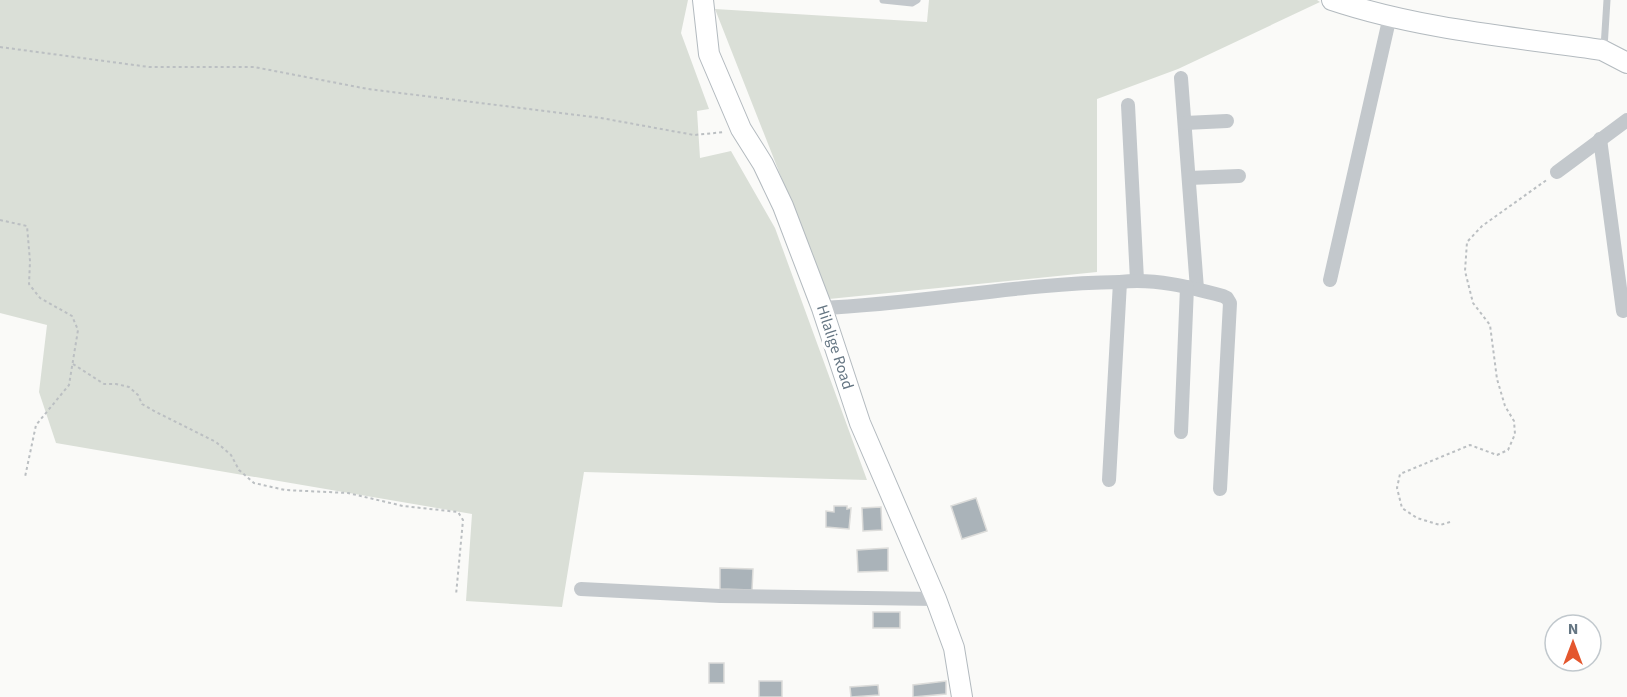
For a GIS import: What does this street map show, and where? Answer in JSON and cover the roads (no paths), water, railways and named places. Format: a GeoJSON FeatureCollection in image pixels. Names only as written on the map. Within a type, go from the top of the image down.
{"type":"FeatureCollection","features":[{"type":"Feature","properties":{"kind":"street","name":"Hilalige Road"},"geometry":{"type":"LineString","coordinates":[[703,0],[710,54],[741,129],[763,164],[783,206],[822,308],[860,423],[936,599],[954,648],[962,697]]}},
{"type":"Feature","properties":{"kind":"street"},"geometry":{"type":"LineString","coordinates":[[1332,0],[1363,10],[1428,25],[1603,51],[1627,63]]}},
{"type":"Feature","properties":{"kind":"street"},"geometry":{"type":"LineString","coordinates":[[1330,280],[1390,16]]}},
{"type":"Feature","properties":{"kind":"street"},"geometry":{"type":"LineString","coordinates":[[1181,78],[1189,178],[1192,288],[1181,432]]}},
{"type":"Feature","properties":{"kind":"street"},"geometry":{"type":"LineString","coordinates":[[1128,105],[1137,280]]}},
{"type":"Feature","properties":{"kind":"street"},"geometry":{"type":"LineString","coordinates":[[1557,172],[1627,120]]}},
{"type":"Feature","properties":{"kind":"street"},"geometry":{"type":"LineString","coordinates":[[1185,123],[1227,121]]}},
{"type":"Feature","properties":{"kind":"street"},"geometry":{"type":"LineString","coordinates":[[1600,139],[1623,310]]}},
{"type":"Feature","properties":{"kind":"street"},"geometry":{"type":"LineString","coordinates":[[1189,178],[1239,176]]}},
{"type":"Feature","properties":{"kind":"street"},"geometry":{"type":"LineString","coordinates":[[822,308],[1078,282],[1137,280],[1192,288],[1223,296],[1230,303],[1220,489]]}},
{"type":"Feature","properties":{"kind":"street"},"geometry":{"type":"LineString","coordinates":[[1109,480],[1120,282]]}},
{"type":"Feature","properties":{"kind":"street"},"geometry":{"type":"LineString","coordinates":[[581,589],[720,596],[936,599]]}},
{"type":"Feature","properties":{"kind":"lane"},"geometry":{"type":"LineString","coordinates":[[884,0],[912,3],[917,0]]}},
{"type":"Feature","properties":{"kind":"lane"},"geometry":{"type":"LineString","coordinates":[[1603,51],[1607,0]]}}]}
